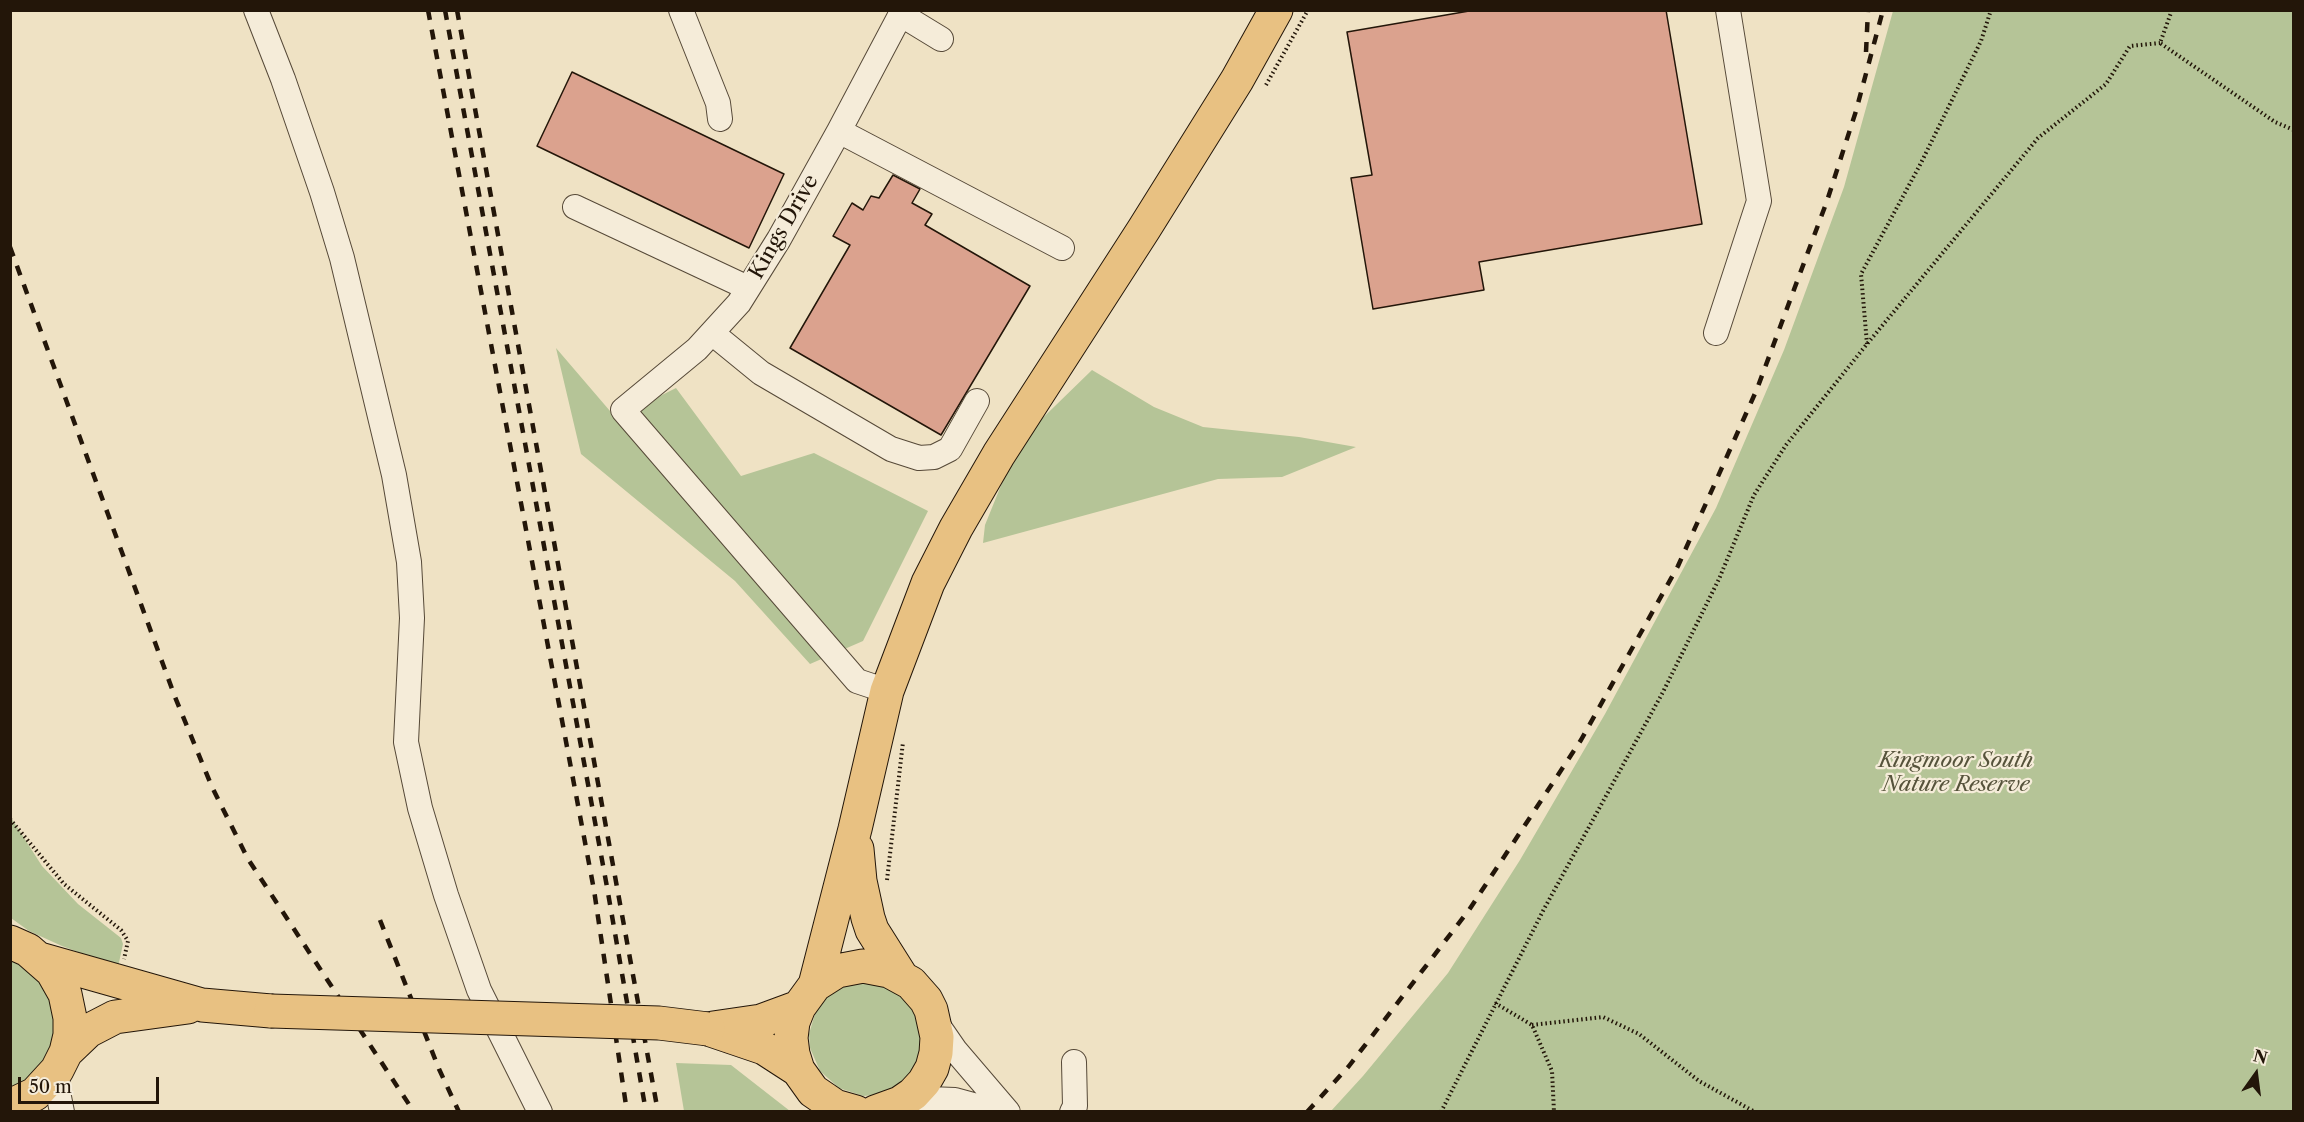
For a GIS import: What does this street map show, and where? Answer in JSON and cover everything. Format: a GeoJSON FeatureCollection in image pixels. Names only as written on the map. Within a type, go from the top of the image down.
{"type":"FeatureCollection","features":[{"type":"Feature","properties":{"kind":"highway"},"geometry":{"type":"LineString","coordinates":[[856,1112],[824,1100],[813,1091],[798,1070],[791,1038],[793,1022],[807,996],[855,830],[887,691],[928,583],[956,528],[999,454],[1237,80],[1276,10]]}},
{"type":"Feature","properties":{"kind":"highway"},"geometry":{"type":"LineString","coordinates":[[855,830],[860,881],[868,918],[884,950],[901,976],[926,1000],[935,1021],[938,1037],[932,1068],[924,1082],[888,1107]]}},
{"type":"Feature","properties":{"kind":"highway"},"geometry":{"type":"LineString","coordinates":[[10,942],[28,950],[40,959],[57,978],[67,1001],[70,1035],[61,1061]]}},
{"type":"Feature","properties":{"kind":"highway"},"geometry":{"type":"LineString","coordinates":[[40,959],[202,1005],[271,1011],[659,1023],[708,1029],[765,1048],[798,1070]]}},
{"type":"Feature","properties":{"kind":"highway"},"geometry":{"type":"LineString","coordinates":[[708,1029],[761,1021],[807,996],[837,971],[850,968],[876,968],[901,976]]}},
{"type":"Feature","properties":{"kind":"highway"},"geometry":{"type":"LineString","coordinates":[[11,1109],[35,1094],[88,1032],[115,1017],[202,1005]]}},
{"type":"Feature","properties":{"kind":"street"},"geometry":{"type":"LineString","coordinates":[[256,10],[283,79],[339,247],[394,475],[409,562],[412,618],[406,742],[420,808],[446,895],[479,990],[540,1112]]}},
{"type":"Feature","properties":{"kind":"street"},"geometry":{"type":"LineString","coordinates":[[681,10],[718,103],[720,119]]}},
{"type":"Feature","properties":{"kind":"street"},"geometry":{"type":"LineString","coordinates":[[1716,333],[1759,201],[1728,10]]}},
{"type":"Feature","properties":{"kind":"street"},"geometry":{"type":"LineString","coordinates":[[902,12],[941,39]]}},
{"type":"Feature","properties":{"kind":"street","name":"Kings Drive"},"geometry":{"type":"LineString","coordinates":[[887,691],[857,681],[623,410],[697,349],[739,303],[779,239],[902,12]]}},
{"type":"Feature","properties":{"kind":"street"},"geometry":{"type":"LineString","coordinates":[[839,131],[1062,248]]}},
{"type":"Feature","properties":{"kind":"street"},"geometry":{"type":"LineString","coordinates":[[575,207],[748,288]]}},
{"type":"Feature","properties":{"kind":"street"},"geometry":{"type":"LineString","coordinates":[[712,333],[761,373],[891,449],[919,458],[934,457],[950,449],[977,401]]}},
{"type":"Feature","properties":{"kind":"street"},"geometry":{"type":"LineString","coordinates":[[935,1021],[966,1064],[1008,1112]]}},
{"type":"Feature","properties":{"kind":"street"},"geometry":{"type":"LineString","coordinates":[[61,1061],[58,1092],[62,1112]]}},
{"type":"Feature","properties":{"kind":"street"},"geometry":{"type":"LineString","coordinates":[[1072,1112],[1075,1106],[1074,1062]]}},
{"type":"Feature","properties":{"kind":"street"},"geometry":{"type":"LineString","coordinates":[[888,1107],[929,1100],[956,1100],[999,1112]]}},
{"type":"Feature","properties":{"kind":"path"},"geometry":{"type":"LineString","coordinates":[[1264,87],[1308,10]]}},
{"type":"Feature","properties":{"kind":"path"},"geometry":{"type":"LineString","coordinates":[[1867,344],[1861,274],[1921,163],[1981,41],[1991,10]]}},
{"type":"Feature","properties":{"kind":"path"},"geometry":{"type":"LineString","coordinates":[[2160,43],[2172,10]]}},
{"type":"Feature","properties":{"kind":"path"},"geometry":{"type":"LineString","coordinates":[[1441,1112],[1544,909],[1663,692],[1719,579],[1754,495],[1786,445],[2038,138],[2106,84],[2130,46],[2160,43],[2275,122],[2294,130]]}},
{"type":"Feature","properties":{"kind":"path"},"geometry":{"type":"LineString","coordinates":[[886,891],[904,738]]}},
{"type":"Feature","properties":{"kind":"path"},"geometry":{"type":"LineString","coordinates":[[10,819],[64,884],[121,930],[128,940],[123,967]]}},
{"type":"Feature","properties":{"kind":"path"},"geometry":{"type":"LineString","coordinates":[[1495,1003],[1532,1025],[1552,1071],[1554,1112]]}},
{"type":"Feature","properties":{"kind":"path"},"geometry":{"type":"LineString","coordinates":[[1532,1025],[1603,1017],[1639,1034],[1699,1081],[1755,1112]]}},
{"type":"Feature","properties":{"kind":"green space","name":"Kingmoor South Nature Reserve"},"geometry":{"type":"Polygon","coordinates":[[[1893,11],[2293,11],[2293,1111],[1331,1111],[1448,973],[1520,860],[1605,714],[1716,508],[1784,350],[1844,187],[1893,11]]]}},
{"type":"Feature","properties":{"kind":"green space"},"geometry":{"type":"Polygon","coordinates":[[[556,348],[616,418],[676,388],[741,476],[814,453],[928,511],[863,641],[810,664],[735,581],[581,454],[556,348]]]}},
{"type":"Feature","properties":{"kind":"green space"},"geometry":{"type":"Polygon","coordinates":[[[1092,370],[1154,407],[1203,427],[1299,437],[1356,447],[1282,477],[1218,479],[983,543],[985,525],[1019,441],[1092,370]]]}},
{"type":"Feature","properties":{"kind":"green space"},"geometry":{"type":"Polygon","coordinates":[[[10,816],[42,866],[78,904],[121,938],[123,944],[118,967],[29,931],[11,918],[10,816]]]}},
{"type":"Feature","properties":{"kind":"green space"},"geometry":{"type":"Polygon","coordinates":[[[11,954],[21,959],[53,995],[55,1042],[44,1064],[27,1081],[11,1089],[11,954]]]}},
{"type":"Feature","properties":{"kind":"green space"},"geometry":{"type":"Polygon","coordinates":[[[862,978],[900,988],[926,1030],[918,1068],[900,1086],[876,1095],[863,1096],[839,1088],[820,1071],[810,1048],[809,1034],[817,1007],[836,988],[862,978]]]}},
{"type":"Feature","properties":{"kind":"green space"},"geometry":{"type":"Polygon","coordinates":[[[676,1063],[731,1065],[790,1111],[684,1111],[676,1063]]]}},
{"type":"Feature","properties":{"kind":"building"},"geometry":{"type":"Polygon","coordinates":[[[1475,10],[1666,10],[1702,224],[1479,262],[1484,290],[1373,309],[1351,178],[1372,175],[1347,32],[1475,10]]]}},
{"type":"Feature","properties":{"kind":"building"},"geometry":{"type":"Polygon","coordinates":[[[572,72],[784,174],[749,248],[537,146],[572,72]]]}},
{"type":"Feature","properties":{"kind":"building"},"geometry":{"type":"Polygon","coordinates":[[[893,175],[920,189],[912,203],[932,214],[925,225],[1030,286],[941,435],[790,348],[850,245],[833,236],[852,203],[863,210],[871,196],[879,198],[893,175]]]}},
{"type":"Feature","properties":{"kind":"railway"},"geometry":{"type":"LineString","coordinates":[[428,10],[594,890],[627,1112]]}},
{"type":"Feature","properties":{"kind":"railway"},"geometry":{"type":"LineString","coordinates":[[445,10],[607,887],[646,1112]]}},
{"type":"Feature","properties":{"kind":"railway"},"geometry":{"type":"LineString","coordinates":[[457,10],[658,1112]]}},
{"type":"Feature","properties":{"kind":"railway"},"geometry":{"type":"LineString","coordinates":[[1866,52],[1868,10]]}},
{"type":"Feature","properties":{"kind":"railway"},"geometry":{"type":"LineString","coordinates":[[1307,1112],[1349,1066],[1469,910],[1581,740],[1678,566],[1757,389],[1827,201],[1856,111],[1883,10]]}},
{"type":"Feature","properties":{"kind":"railway"},"geometry":{"type":"LineString","coordinates":[[10,247],[175,697],[212,787],[248,859],[414,1112]]}},
{"type":"Feature","properties":{"kind":"railway"},"geometry":{"type":"LineString","coordinates":[[380,920],[439,1069],[459,1112]]}}]}
